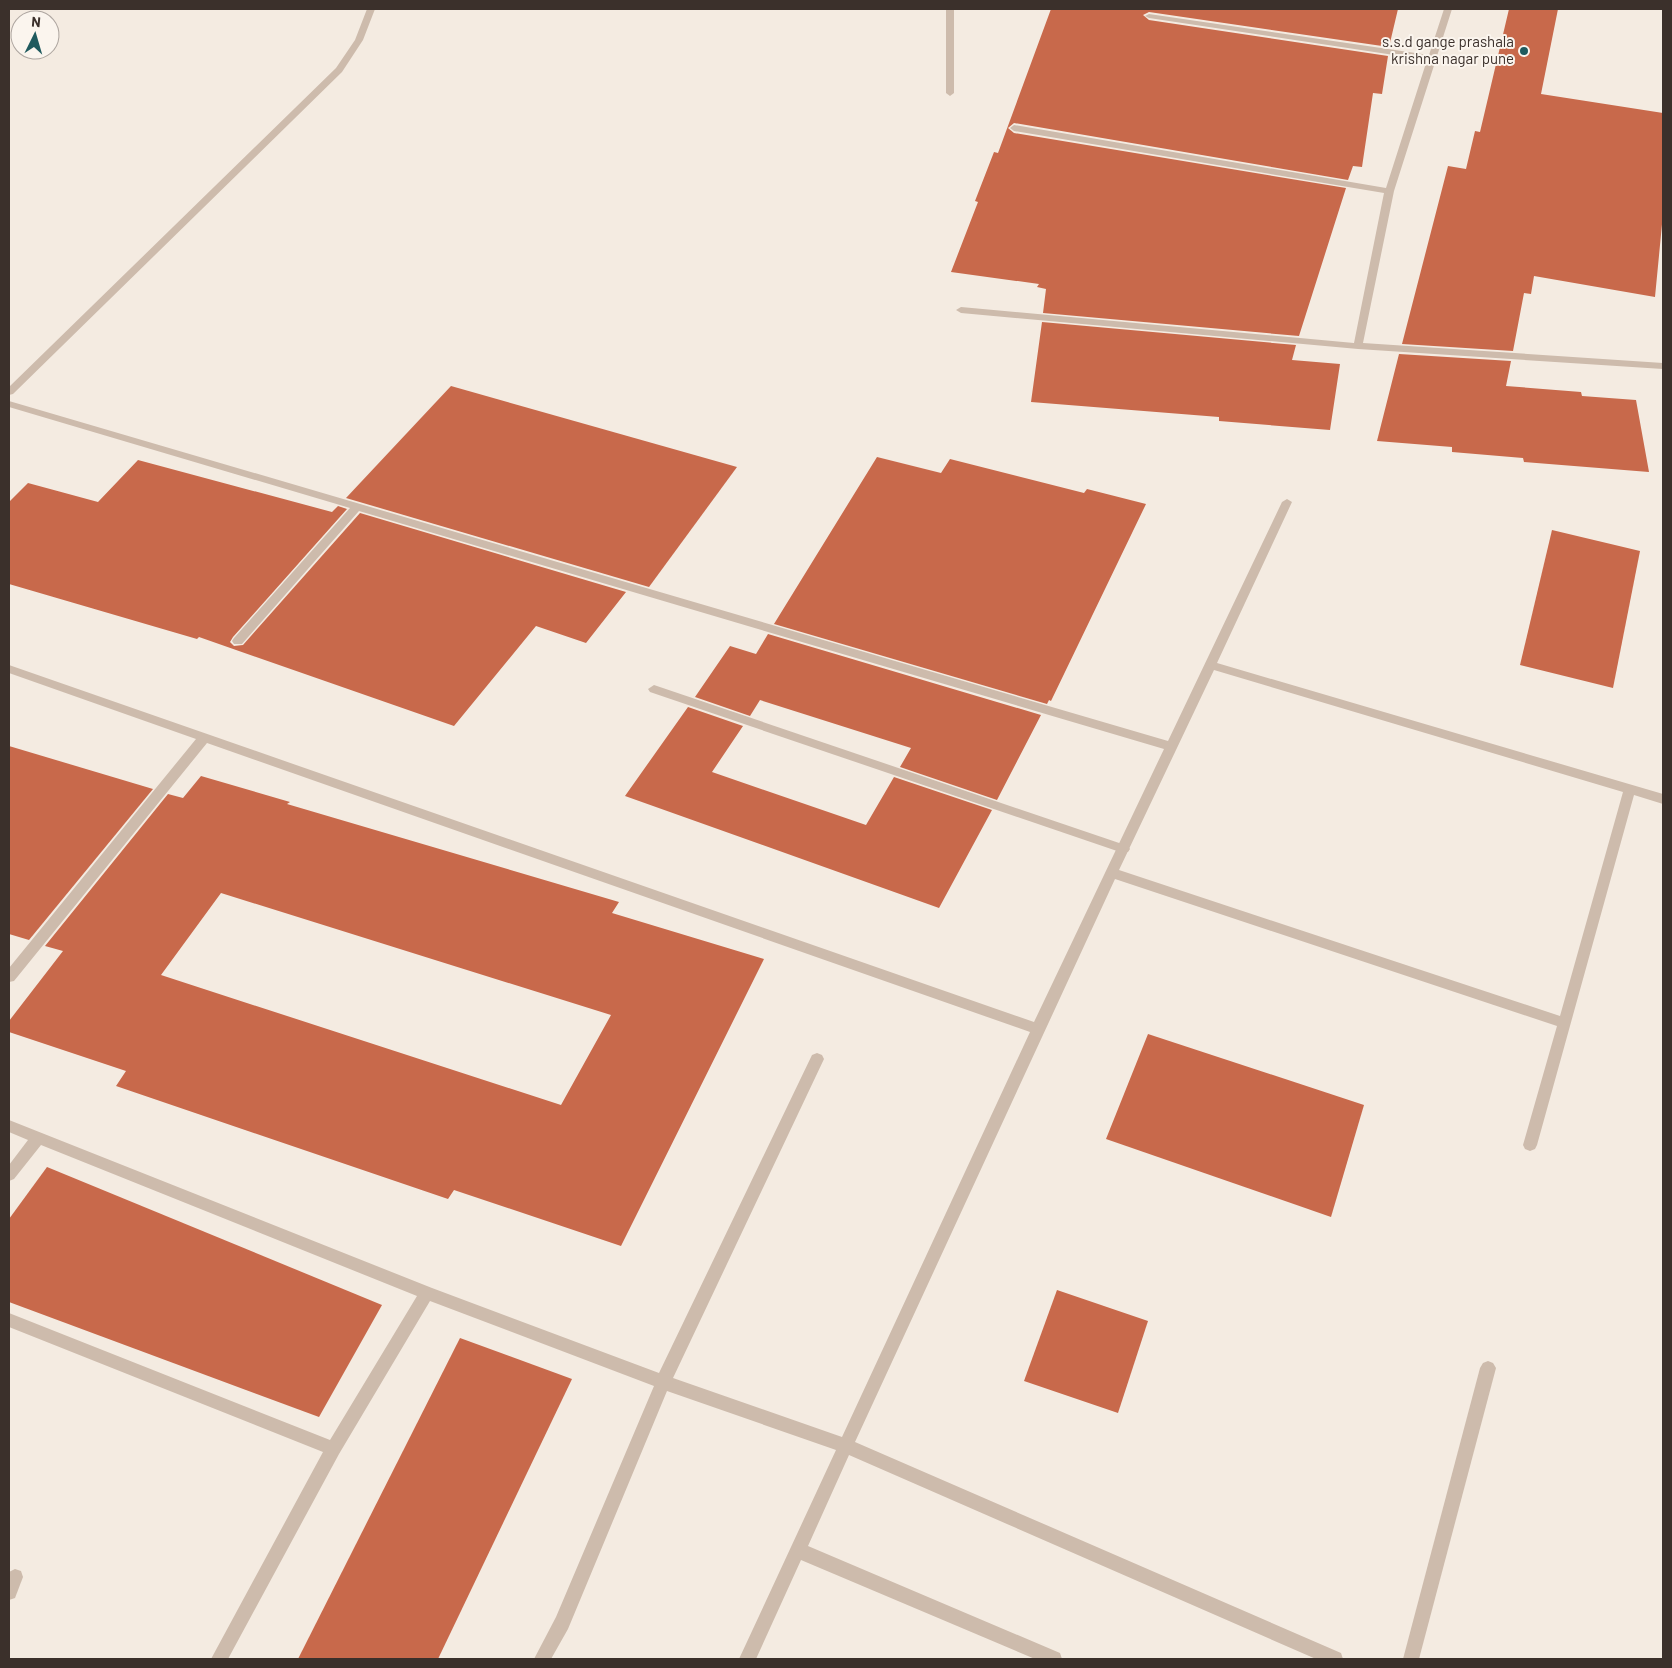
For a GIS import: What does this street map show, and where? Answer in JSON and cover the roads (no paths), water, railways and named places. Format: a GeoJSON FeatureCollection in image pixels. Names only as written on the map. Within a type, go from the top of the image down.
{"type":"FeatureCollection","features":[{"type":"Feature","properties":{"kind":"street"},"geometry":{"type":"LineString","coordinates":[[9,392],[339,70],[359,40],[371,9]]}},
{"type":"Feature","properties":{"kind":"street"},"geometry":{"type":"LineString","coordinates":[[950,9],[950,93]]}},
{"type":"Feature","properties":{"kind":"street"},"geometry":{"type":"LineString","coordinates":[[1358,346],[1389,192],[1448,9]]}},
{"type":"Feature","properties":{"kind":"street"},"geometry":{"type":"LineString","coordinates":[[1149,16],[1433,58]]}},
{"type":"Feature","properties":{"kind":"street"},"geometry":{"type":"LineString","coordinates":[[1014,128],[1389,192]]}},
{"type":"Feature","properties":{"kind":"street"},"geometry":{"type":"LineString","coordinates":[[960,310],[1358,346],[1663,366]]}},
{"type":"Feature","properties":{"kind":"street"},"geometry":{"type":"LineString","coordinates":[[9,404],[1172,747]]}},
{"type":"Feature","properties":{"kind":"street"},"geometry":{"type":"LineString","coordinates":[[747,1659],[1038,1029],[1287,502]]}},
{"type":"Feature","properties":{"kind":"street"},"geometry":{"type":"LineString","coordinates":[[238,641],[357,507]]}},
{"type":"Feature","properties":{"kind":"street"},"geometry":{"type":"LineString","coordinates":[[1211,665],[1663,799]]}},
{"type":"Feature","properties":{"kind":"street"},"geometry":{"type":"LineString","coordinates":[[9,669],[1038,1029]]}},
{"type":"Feature","properties":{"kind":"street"},"geometry":{"type":"LineString","coordinates":[[654,689],[1124,849]]}},
{"type":"Feature","properties":{"kind":"street"},"geometry":{"type":"LineString","coordinates":[[9,977],[204,738]]}},
{"type":"Feature","properties":{"kind":"street"},"geometry":{"type":"LineString","coordinates":[[1530,1145],[1630,789]]}},
{"type":"Feature","properties":{"kind":"street"},"geometry":{"type":"LineString","coordinates":[[1112,873],[1564,1023]]}},
{"type":"Feature","properties":{"kind":"street"},"geometry":{"type":"LineString","coordinates":[[542,1659],[562,1623],[663,1382],[817,1059]]}},
{"type":"Feature","properties":{"kind":"street"},"geometry":{"type":"LineString","coordinates":[[9,1126],[427,1293],[663,1382],[846,1446],[1335,1659]]}},
{"type":"Feature","properties":{"kind":"street"},"geometry":{"type":"LineString","coordinates":[[9,1175],[38,1138]]}},
{"type":"Feature","properties":{"kind":"street"},"geometry":{"type":"LineString","coordinates":[[219,1659],[333,1449],[427,1293]]}},
{"type":"Feature","properties":{"kind":"street"},"geometry":{"type":"LineString","coordinates":[[9,1320],[333,1449]]}},
{"type":"Feature","properties":{"kind":"street"},"geometry":{"type":"LineString","coordinates":[[1411,1659],[1488,1368]]}},
{"type":"Feature","properties":{"kind":"street"},"geometry":{"type":"LineString","coordinates":[[798,1550],[1054,1659]]}},
{"type":"Feature","properties":{"kind":"place","name":"s.s.d gange prashala krishna nagar pune"},"geometry":{"type":"Point","coordinates":[1524,51]}}]}
